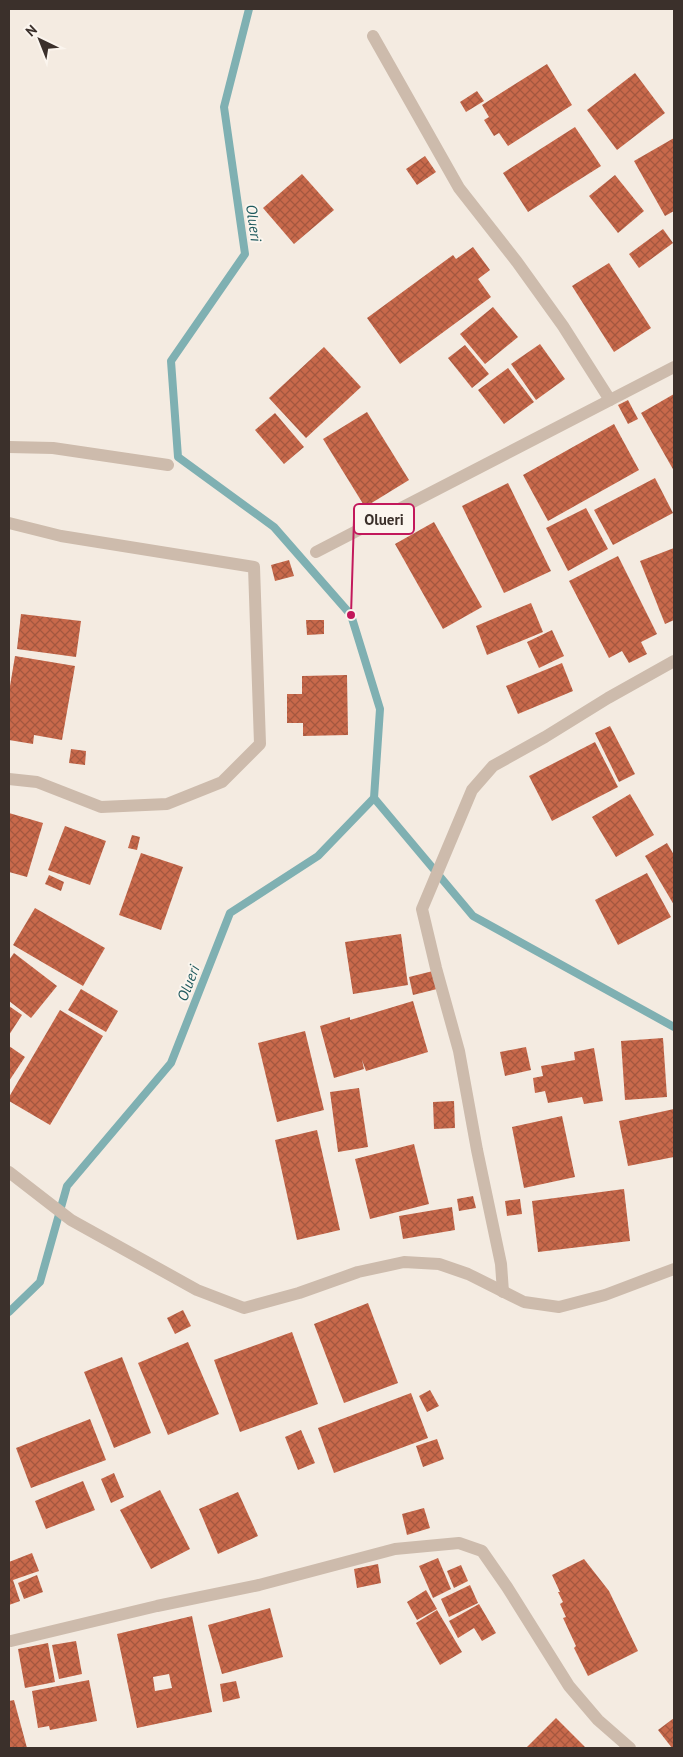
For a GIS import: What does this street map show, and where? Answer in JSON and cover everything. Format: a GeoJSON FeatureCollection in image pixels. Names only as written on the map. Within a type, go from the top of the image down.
{"type":"FeatureCollection","features":[{"type":"Feature","properties":{"kind":"street"},"geometry":{"type":"LineString","coordinates":[[373,36],[459,188],[517,262],[563,326],[610,400]]}},
{"type":"Feature","properties":{"kind":"street"},"geometry":{"type":"LineString","coordinates":[[316,552],[674,368]]}},
{"type":"Feature","properties":{"kind":"street"},"geometry":{"type":"LineString","coordinates":[[9,447],[54,448],[168,465]]}},
{"type":"Feature","properties":{"kind":"street"},"geometry":{"type":"LineString","coordinates":[[9,524],[61,536],[254,567],[260,744],[222,782],[167,804],[101,807],[38,782],[9,779]]}},
{"type":"Feature","properties":{"kind":"street"},"geometry":{"type":"LineString","coordinates":[[503,1292],[501,1264],[459,1051],[422,910],[472,790],[493,766],[674,661]]}},
{"type":"Feature","properties":{"kind":"street"},"geometry":{"type":"LineString","coordinates":[[9,1172],[71,1220],[197,1290],[244,1308],[299,1293],[358,1272],[404,1262],[439,1264],[468,1274],[524,1302],[559,1307],[605,1295],[674,1269]]}},
{"type":"Feature","properties":{"kind":"street"},"geometry":{"type":"LineString","coordinates":[[11,1641],[148,1608],[259,1585],[395,1549],[459,1543],[482,1552],[507,1587],[569,1686],[598,1720],[630,1748]]}},
{"type":"Feature","properties":{"kind":"building"},"geometry":{"type":"Polygon","coordinates":[[[547,64],[572,105],[508,146],[499,133],[494,136],[484,120],[489,117],[482,105],[547,64]]]}},
{"type":"Feature","properties":{"kind":"building"},"geometry":{"type":"Polygon","coordinates":[[[635,73],[665,113],[617,150],[587,110],[635,73]]]}},
{"type":"Feature","properties":{"kind":"building"},"geometry":{"type":"Polygon","coordinates":[[[477,91],[484,101],[466,112],[460,102],[477,91]]]}},
{"type":"Feature","properties":{"kind":"building"},"geometry":{"type":"Polygon","coordinates":[[[575,127],[601,166],[528,212],[503,173],[575,127]]]}},
{"type":"Feature","properties":{"kind":"building"},"geometry":{"type":"Polygon","coordinates":[[[674,138],[674,211],[665,216],[634,161],[674,138]]]}},
{"type":"Feature","properties":{"kind":"building"},"geometry":{"type":"Polygon","coordinates":[[[425,156],[436,172],[417,185],[406,169],[425,156]]]}},
{"type":"Feature","properties":{"kind":"building"},"geometry":{"type":"Polygon","coordinates":[[[302,174],[334,210],[294,244],[263,208],[302,174]]]}},
{"type":"Feature","properties":{"kind":"building"},"geometry":{"type":"Polygon","coordinates":[[[615,175],[644,211],[618,233],[589,196],[615,175]]]}},
{"type":"Feature","properties":{"kind":"building"},"geometry":{"type":"Polygon","coordinates":[[[663,229],[673,243],[639,268],[629,254],[663,229]]]}},
{"type":"Feature","properties":{"kind":"building"},"geometry":{"type":"Polygon","coordinates":[[[473,247],[490,270],[478,279],[491,297],[400,364],[367,318],[453,255],[456,259],[473,247]]]}},
{"type":"Feature","properties":{"kind":"building"},"geometry":{"type":"Polygon","coordinates":[[[609,263],[651,328],[614,352],[572,286],[609,263]]]}},
{"type":"Feature","properties":{"kind":"building"},"geometry":{"type":"Polygon","coordinates":[[[493,307],[518,337],[485,364],[460,334],[493,307]]]}},
{"type":"Feature","properties":{"kind":"building"},"geometry":{"type":"Polygon","coordinates":[[[540,344],[565,379],[536,400],[511,364],[540,344]]]}},
{"type":"Feature","properties":{"kind":"building"},"geometry":{"type":"Polygon","coordinates":[[[465,345],[489,374],[472,388],[448,358],[465,345]]]}},
{"type":"Feature","properties":{"kind":"building"},"geometry":{"type":"Polygon","coordinates":[[[324,347],[361,387],[306,438],[269,398],[324,347]]]}},
{"type":"Feature","properties":{"kind":"building"},"geometry":{"type":"Polygon","coordinates":[[[508,368],[534,402],[504,424],[478,390],[508,368]]]}},
{"type":"Feature","properties":{"kind":"building"},"geometry":{"type":"Polygon","coordinates":[[[674,394],[674,471],[641,413],[674,394]]]}},
{"type":"Feature","properties":{"kind":"building"},"geometry":{"type":"Polygon","coordinates":[[[628,400],[638,419],[628,424],[618,405],[628,400]]]}},
{"type":"Feature","properties":{"kind":"building"},"geometry":{"type":"Polygon","coordinates":[[[367,412],[409,480],[365,507],[323,439],[367,412]]]}},
{"type":"Feature","properties":{"kind":"building"},"geometry":{"type":"Polygon","coordinates":[[[275,413],[304,447],[284,464],[255,430],[275,413]]]}},
{"type":"Feature","properties":{"kind":"building"},"geometry":{"type":"Polygon","coordinates":[[[614,424],[639,470],[548,521],[523,475],[614,424]]]}},
{"type":"Feature","properties":{"kind":"building"},"geometry":{"type":"Polygon","coordinates":[[[655,478],[673,513],[613,545],[594,510],[655,478]]]}},
{"type":"Feature","properties":{"kind":"building"},"geometry":{"type":"Polygon","coordinates":[[[508,483],[551,571],[504,593],[462,506],[508,483]]]}},
{"type":"Feature","properties":{"kind":"building"},"geometry":{"type":"Polygon","coordinates":[[[586,508],[608,549],[568,571],[546,528],[586,508]]]}},
{"type":"Feature","properties":{"kind":"building"},"geometry":{"type":"Polygon","coordinates":[[[434,522],[482,607],[443,629],[395,544],[434,522]]]}},
{"type":"Feature","properties":{"kind":"building"},"geometry":{"type":"Polygon","coordinates":[[[674,548],[674,620],[665,624],[640,561],[674,548]]]}},
{"type":"Feature","properties":{"kind":"building"},"geometry":{"type":"Polygon","coordinates":[[[618,556],[657,634],[641,642],[647,654],[629,663],[622,651],[609,658],[569,581],[618,556]]]}},
{"type":"Feature","properties":{"kind":"building"},"geometry":{"type":"Polygon","coordinates":[[[289,560],[294,576],[275,581],[271,565],[289,560]]]}},
{"type":"Feature","properties":{"kind":"building"},"geometry":{"type":"Polygon","coordinates":[[[531,603],[543,632],[487,655],[476,626],[531,603]]]}},
{"type":"Feature","properties":{"kind":"building"},"geometry":{"type":"Polygon","coordinates":[[[21,614],[81,621],[76,657],[17,649],[21,614]]]}},
{"type":"Feature","properties":{"kind":"building"},"geometry":{"type":"Polygon","coordinates":[[[306,620],[324,620],[324,634],[307,635],[306,620]]]}},
{"type":"Feature","properties":{"kind":"building"},"geometry":{"type":"Polygon","coordinates":[[[552,630],[564,656],[539,668],[527,642],[552,630]]]}},
{"type":"Feature","properties":{"kind":"building"},"geometry":{"type":"Polygon","coordinates":[[[15,656],[75,666],[62,740],[34,735],[33,744],[9,740],[9,692],[15,656]]]}},
{"type":"Feature","properties":{"kind":"building"},"geometry":{"type":"Polygon","coordinates":[[[562,663],[573,691],[518,714],[506,686],[562,663]]]}},
{"type":"Feature","properties":{"kind":"building"},"geometry":{"type":"Polygon","coordinates":[[[347,675],[348,735],[303,736],[303,723],[287,723],[287,694],[302,694],[302,676],[347,675]]]}},
{"type":"Feature","properties":{"kind":"building"},"geometry":{"type":"Polygon","coordinates":[[[610,726],[635,774],[619,782],[595,733],[610,726]]]}},
{"type":"Feature","properties":{"kind":"building"},"geometry":{"type":"Polygon","coordinates":[[[595,742],[618,787],[552,821],[529,776],[595,742]]]}},
{"type":"Feature","properties":{"kind":"building"},"geometry":{"type":"Polygon","coordinates":[[[71,749],[86,751],[85,765],[69,763],[71,749]]]}},
{"type":"Feature","properties":{"kind":"building"},"geometry":{"type":"Polygon","coordinates":[[[630,794],[654,835],[616,857],[592,817],[630,794]]]}},
{"type":"Feature","properties":{"kind":"building"},"geometry":{"type":"Polygon","coordinates":[[[9,813],[43,823],[27,877],[9,872],[9,813]]]}},
{"type":"Feature","properties":{"kind":"building"},"geometry":{"type":"Polygon","coordinates":[[[65,826],[106,841],[90,885],[48,870],[65,826]]]}},
{"type":"Feature","properties":{"kind":"building"},"geometry":{"type":"Polygon","coordinates":[[[132,835],[140,837],[137,850],[128,848],[132,835]]]}},
{"type":"Feature","properties":{"kind":"building"},"geometry":{"type":"Polygon","coordinates":[[[667,843],[674,855],[674,905],[645,856],[667,843]]]}},
{"type":"Feature","properties":{"kind":"building"},"geometry":{"type":"Polygon","coordinates":[[[141,853],[183,867],[161,930],[119,915],[141,853]]]}},
{"type":"Feature","properties":{"kind":"building"},"geometry":{"type":"Polygon","coordinates":[[[647,873],[671,917],[618,945],[595,900],[647,873]]]}},
{"type":"Feature","properties":{"kind":"building"},"geometry":{"type":"Polygon","coordinates":[[[49,875],[64,882],[61,891],[45,884],[49,875]]]}},
{"type":"Feature","properties":{"kind":"building"},"geometry":{"type":"Polygon","coordinates":[[[35,908],[105,948],[83,986],[13,945],[35,908]]]}},
{"type":"Feature","properties":{"kind":"building"},"geometry":{"type":"Polygon","coordinates":[[[401,934],[408,985],[353,994],[345,942],[401,934]]]}},
{"type":"Feature","properties":{"kind":"building"},"geometry":{"type":"Polygon","coordinates":[[[14,953],[57,986],[31,1018],[9,1001],[9,960],[14,953]]]}},
{"type":"Feature","properties":{"kind":"building"},"geometry":{"type":"Polygon","coordinates":[[[433,971],[437,989],[413,995],[409,977],[433,971]]]}},
{"type":"Feature","properties":{"kind":"building"},"geometry":{"type":"Polygon","coordinates":[[[81,989],[118,1011],[106,1032],[68,1010],[81,989]]]}},
{"type":"Feature","properties":{"kind":"building"},"geometry":{"type":"Polygon","coordinates":[[[413,1001],[428,1052],[366,1071],[362,1060],[364,1069],[334,1078],[320,1026],[350,1017],[350,1020],[413,1001]]]}},
{"type":"Feature","properties":{"kind":"building"},"geometry":{"type":"Polygon","coordinates":[[[9,1006],[22,1015],[9,1035],[9,1006]]]}},
{"type":"Feature","properties":{"kind":"building"},"geometry":{"type":"Polygon","coordinates":[[[60,1010],[103,1036],[50,1125],[9,1101],[9,1097],[60,1010]]]}},
{"type":"Feature","properties":{"kind":"building"},"geometry":{"type":"Polygon","coordinates":[[[305,1031],[324,1110],[277,1122],[258,1043],[305,1031]]]}},
{"type":"Feature","properties":{"kind":"building"},"geometry":{"type":"Polygon","coordinates":[[[663,1038],[667,1097],[625,1100],[621,1041],[663,1038]]]}},
{"type":"Feature","properties":{"kind":"building"},"geometry":{"type":"Polygon","coordinates":[[[9,1046],[25,1057],[9,1081],[9,1046]]]}},
{"type":"Feature","properties":{"kind":"building"},"geometry":{"type":"Polygon","coordinates":[[[526,1047],[531,1070],[505,1076],[500,1052],[526,1047]]]}},
{"type":"Feature","properties":{"kind":"building"},"geometry":{"type":"Polygon","coordinates":[[[594,1048],[603,1101],[584,1104],[582,1097],[548,1103],[545,1091],[535,1093],[533,1078],[543,1076],[541,1066],[575,1060],[574,1052],[594,1048]]]}},
{"type":"Feature","properties":{"kind":"building"},"geometry":{"type":"Polygon","coordinates":[[[359,1088],[368,1147],[338,1152],[330,1092],[359,1088]]]}},
{"type":"Feature","properties":{"kind":"building"},"geometry":{"type":"Polygon","coordinates":[[[454,1101],[455,1128],[434,1129],[433,1102],[454,1101]]]}},
{"type":"Feature","properties":{"kind":"building"},"geometry":{"type":"Polygon","coordinates":[[[674,1109],[674,1157],[628,1166],[619,1121],[674,1109]]]}},
{"type":"Feature","properties":{"kind":"building"},"geometry":{"type":"Polygon","coordinates":[[[562,1116],[575,1177],[524,1188],[512,1127],[562,1116]]]}},
{"type":"Feature","properties":{"kind":"building"},"geometry":{"type":"Polygon","coordinates":[[[317,1130],[340,1230],[297,1240],[275,1140],[317,1130]]]}},
{"type":"Feature","properties":{"kind":"building"},"geometry":{"type":"Polygon","coordinates":[[[414,1144],[429,1204],[370,1219],[355,1159],[414,1144]]]}},
{"type":"Feature","properties":{"kind":"building"},"geometry":{"type":"Polygon","coordinates":[[[624,1189],[630,1241],[538,1252],[532,1201],[624,1189]]]}},
{"type":"Feature","properties":{"kind":"building"},"geometry":{"type":"Polygon","coordinates":[[[473,1196],[476,1208],[459,1211],[457,1199],[473,1196]]]}},
{"type":"Feature","properties":{"kind":"building"},"geometry":{"type":"Polygon","coordinates":[[[520,1199],[522,1214],[507,1216],[505,1201],[520,1199]]]}},
{"type":"Feature","properties":{"kind":"building"},"geometry":{"type":"Polygon","coordinates":[[[452,1207],[455,1230],[403,1239],[399,1216],[452,1207]]]}},
{"type":"Feature","properties":{"kind":"building"},"geometry":{"type":"Polygon","coordinates":[[[368,1303],[398,1383],[344,1403],[314,1324],[368,1303]]]}},
{"type":"Feature","properties":{"kind":"building"},"geometry":{"type":"Polygon","coordinates":[[[183,1310],[191,1326],[175,1334],[167,1318],[183,1310]]]}},
{"type":"Feature","properties":{"kind":"building"},"geometry":{"type":"Polygon","coordinates":[[[292,1332],[318,1404],[240,1432],[214,1360],[292,1332]]]}},
{"type":"Feature","properties":{"kind":"building"},"geometry":{"type":"Polygon","coordinates":[[[188,1342],[219,1414],[168,1435],[138,1363],[188,1342]]]}},
{"type":"Feature","properties":{"kind":"building"},"geometry":{"type":"Polygon","coordinates":[[[122,1357],[151,1433],[114,1448],[84,1372],[122,1357]]]}},
{"type":"Feature","properties":{"kind":"building"},"geometry":{"type":"Polygon","coordinates":[[[430,1390],[439,1406],[427,1412],[419,1396],[430,1390]]]}},
{"type":"Feature","properties":{"kind":"building"},"geometry":{"type":"Polygon","coordinates":[[[411,1393],[428,1438],[334,1473],[318,1428],[411,1393]]]}},
{"type":"Feature","properties":{"kind":"building"},"geometry":{"type":"Polygon","coordinates":[[[90,1419],[106,1460],[31,1488],[16,1448],[90,1419]]]}},
{"type":"Feature","properties":{"kind":"building"},"geometry":{"type":"Polygon","coordinates":[[[301,1430],[315,1463],[298,1470],[285,1437],[301,1430]]]}},
{"type":"Feature","properties":{"kind":"building"},"geometry":{"type":"Polygon","coordinates":[[[437,1439],[444,1459],[423,1467],[416,1446],[437,1439]]]}},
{"type":"Feature","properties":{"kind":"building"},"geometry":{"type":"Polygon","coordinates":[[[114,1473],[124,1497],[111,1503],[101,1479],[114,1473]]]}},
{"type":"Feature","properties":{"kind":"building"},"geometry":{"type":"Polygon","coordinates":[[[83,1481],[95,1510],[46,1529],[35,1501],[83,1481]]]}},
{"type":"Feature","properties":{"kind":"building"},"geometry":{"type":"Polygon","coordinates":[[[160,1490],[190,1549],[151,1569],[120,1510],[160,1490]]]}},
{"type":"Feature","properties":{"kind":"building"},"geometry":{"type":"Polygon","coordinates":[[[238,1492],[258,1536],[218,1554],[199,1509],[238,1492]]]}},
{"type":"Feature","properties":{"kind":"building"},"geometry":{"type":"Polygon","coordinates":[[[424,1508],[430,1528],[407,1535],[402,1514],[424,1508]]]}},
{"type":"Feature","properties":{"kind":"building"},"geometry":{"type":"Polygon","coordinates":[[[32,1553],[39,1571],[13,1580],[20,1601],[9,1605],[9,1562],[32,1553]]]}},
{"type":"Feature","properties":{"kind":"building"},"geometry":{"type":"Polygon","coordinates":[[[438,1558],[451,1589],[433,1598],[419,1566],[438,1558]]]}},
{"type":"Feature","properties":{"kind":"building"},"geometry":{"type":"Polygon","coordinates":[[[584,1559],[609,1591],[638,1651],[588,1676],[574,1648],[576,1646],[563,1618],[566,1617],[560,1604],[563,1602],[552,1575],[584,1559]]]}},
{"type":"Feature","properties":{"kind":"building"},"geometry":{"type":"Polygon","coordinates":[[[378,1564],[381,1583],[357,1588],[354,1569],[378,1564]]]}},
{"type":"Feature","properties":{"kind":"building"},"geometry":{"type":"Polygon","coordinates":[[[461,1565],[468,1581],[454,1588],[447,1571],[461,1565]]]}},
{"type":"Feature","properties":{"kind":"building"},"geometry":{"type":"Polygon","coordinates":[[[37,1575],[43,1592],[24,1599],[18,1583],[37,1575]]]}},
{"type":"Feature","properties":{"kind":"building"},"geometry":{"type":"Polygon","coordinates":[[[470,1585],[478,1603],[449,1617],[441,1599],[470,1585]]]}},
{"type":"Feature","properties":{"kind":"building"},"geometry":{"type":"Polygon","coordinates":[[[426,1590],[437,1609],[417,1620],[407,1602],[426,1590]]]}},
{"type":"Feature","properties":{"kind":"building"},"geometry":{"type":"Polygon","coordinates":[[[479,1604],[496,1633],[482,1641],[474,1628],[458,1638],[449,1621],[479,1604]]]}},
{"type":"Feature","properties":{"kind":"building"},"geometry":{"type":"Polygon","coordinates":[[[270,1608],[283,1657],[222,1674],[208,1625],[270,1608]]]}},
{"type":"Feature","properties":{"kind":"building"},"geometry":{"type":"Polygon","coordinates":[[[437,1610],[462,1652],[440,1665],[416,1623],[437,1610]]]}},
{"type":"Feature","properties":{"kind":"building"},"geometry":{"type":"Polygon","coordinates":[[[192,1616],[212,1712],[137,1728],[117,1634],[192,1616]],[[169,1674],[153,1677],[155,1691],[172,1688],[169,1674]]]}},
{"type":"Feature","properties":{"kind":"building"},"geometry":{"type":"Polygon","coordinates":[[[76,1641],[82,1674],[59,1679],[52,1645],[76,1641]]]}},
{"type":"Feature","properties":{"kind":"building"},"geometry":{"type":"Polygon","coordinates":[[[48,1643],[55,1682],[25,1688],[18,1649],[48,1643]]]}},
{"type":"Feature","properties":{"kind":"building"},"geometry":{"type":"Polygon","coordinates":[[[89,1680],[97,1721],[50,1730],[49,1726],[38,1728],[32,1691],[89,1680]]]}},
{"type":"Feature","properties":{"kind":"building"},"geometry":{"type":"Polygon","coordinates":[[[236,1681],[240,1698],[223,1702],[220,1684],[236,1681]]]}},
{"type":"Feature","properties":{"kind":"building"},"geometry":{"type":"Polygon","coordinates":[[[14,1700],[27,1748],[9,1748],[9,1701],[14,1700]]]}},
{"type":"Feature","properties":{"kind":"building"},"geometry":{"type":"Polygon","coordinates":[[[556,1718],[586,1748],[526,1748],[556,1718]]]}},
{"type":"Feature","properties":{"kind":"building"},"geometry":{"type":"Polygon","coordinates":[[[674,1718],[674,1748],[672,1748],[658,1730],[674,1718]]]}},
{"type":"Feature","properties":{"kind":"waterway","name":"Olueri"},"geometry":{"type":"LineString","coordinates":[[9,1312],[40,1282],[67,1186],[171,1063],[230,913],[318,856],[374,798],[380,709],[351,615],[274,527],[178,457],[171,361],[245,254],[224,107],[249,9]]}},
{"type":"Feature","properties":{"kind":"waterway"},"geometry":{"type":"LineString","coordinates":[[374,798],[473,916],[674,1027]]}},
{"type":"Feature","properties":{"kind":"place","name":"Olueri"},"geometry":{"type":"Point","coordinates":[351,615]}}]}
